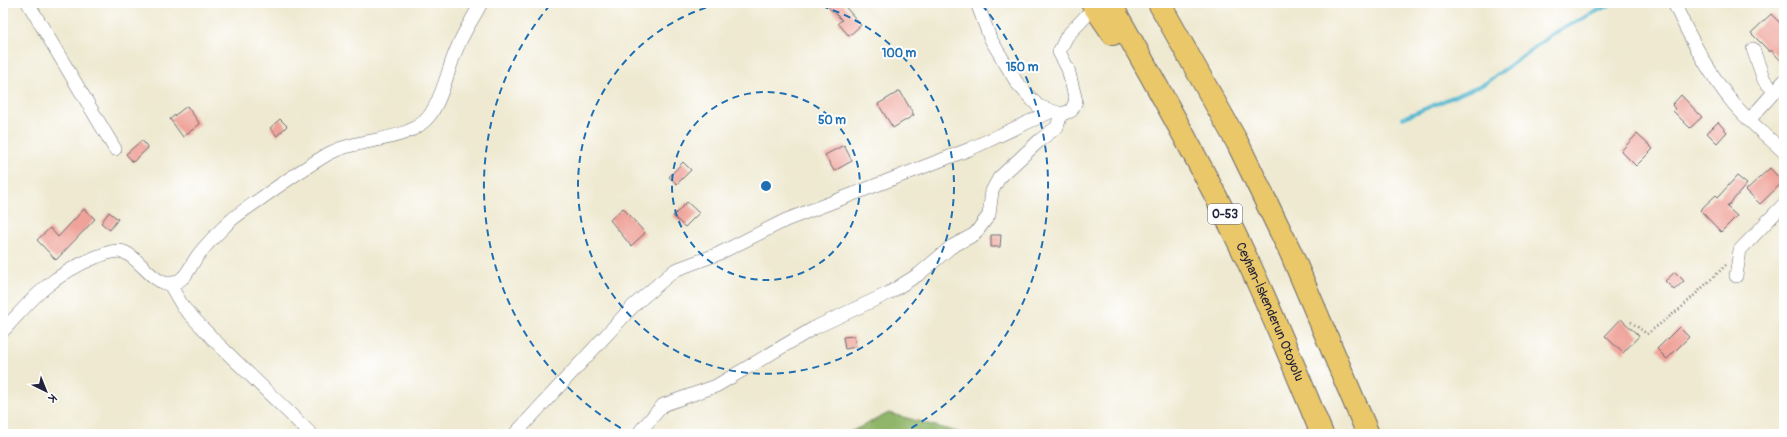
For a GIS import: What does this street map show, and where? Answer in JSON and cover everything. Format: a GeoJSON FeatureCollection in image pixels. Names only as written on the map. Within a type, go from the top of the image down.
{"type":"FeatureCollection","features":[{"type":"Feature","properties":{"kind":"highway","name":"Ceyhan-İskenderun Otoyolu"},"geometry":{"type":"LineString","coordinates":[[1110,3],[1149,70],[1199,162],[1252,271],[1322,434]]}},
{"type":"Feature","properties":{"kind":"highway"},"geometry":{"type":"LineString","coordinates":[[1159,3],[1237,142],[1291,253],[1368,434]]}},
{"type":"Feature","properties":{"kind":"highway"},"geometry":{"type":"LineString","coordinates":[[1089,9],[1189,157],[1252,271]]}},
{"type":"Feature","properties":{"kind":"street"},"geometry":{"type":"LineString","coordinates":[[28,3],[115,149]]}},
{"type":"Feature","properties":{"kind":"street"},"geometry":{"type":"LineString","coordinates":[[3,331],[50,282],[65,272],[111,251],[125,252],[161,281],[170,284],[179,281],[187,273],[196,257],[230,221],[308,167],[330,153],[343,148],[357,143],[385,139],[420,124],[430,115],[437,101],[458,45],[481,3]]}},
{"type":"Feature","properties":{"kind":"street"},"geometry":{"type":"LineString","coordinates":[[977,3],[990,38],[1017,83],[1038,106],[1056,112]]}},
{"type":"Feature","properties":{"kind":"street"},"geometry":{"type":"LineString","coordinates":[[1674,3],[1686,29],[1705,63],[1733,104],[1784,152]]}},
{"type":"Feature","properties":{"kind":"street"},"geometry":{"type":"LineString","coordinates":[[515,434],[634,305],[675,270],[718,254],[786,220],[970,149],[1056,112],[1071,111],[1076,101],[1068,69],[1059,52],[1067,36],[1089,9]]}},
{"type":"Feature","properties":{"kind":"street"},"geometry":{"type":"LineString","coordinates":[[1753,49],[1764,80],[1776,92]]}},
{"type":"Feature","properties":{"kind":"street"},"geometry":{"type":"LineString","coordinates":[[1750,119],[1776,92],[1784,81]]}},
{"type":"Feature","properties":{"kind":"street"},"geometry":{"type":"LineString","coordinates":[[641,434],[641,430],[663,406],[716,386],[814,328],[889,294],[919,274],[952,247],[975,234],[989,215],[992,191],[999,178],[1040,140],[1057,127],[1056,112]]}},
{"type":"Feature","properties":{"kind":"street"},"geometry":{"type":"LineString","coordinates":[[1736,276],[1740,250],[1784,204]]}},
{"type":"Feature","properties":{"kind":"street"},"geometry":{"type":"LineString","coordinates":[[170,284],[183,307],[214,340],[311,434]]}},
{"type":"Feature","properties":{"kind":"path"},"geometry":{"type":"LineString","coordinates":[[1630,322],[1647,334],[1682,307],[1740,250]]}},
{"type":"Feature","properties":{"kind":"green space"},"geometry":{"type":"Polygon","coordinates":[[[889,413],[964,434],[846,434],[889,413]]]}},
{"type":"Feature","properties":{"kind":"building"},"geometry":{"type":"Polygon","coordinates":[[[824,3],[842,3],[861,25],[849,36],[838,23],[842,20],[824,3]]]}},
{"type":"Feature","properties":{"kind":"building"},"geometry":{"type":"Polygon","coordinates":[[[1771,14],[1784,27],[1784,64],[1771,50],[1770,52],[1751,33],[1771,14]]]}},
{"type":"Feature","properties":{"kind":"building"},"geometry":{"type":"Polygon","coordinates":[[[900,91],[914,115],[893,128],[878,104],[900,91]]]}},
{"type":"Feature","properties":{"kind":"building"},"geometry":{"type":"Polygon","coordinates":[[[1681,95],[1702,117],[1690,128],[1673,111],[1675,109],[1672,105],[1681,95]]]}},
{"type":"Feature","properties":{"kind":"building"},"geometry":{"type":"Polygon","coordinates":[[[187,106],[200,124],[183,137],[170,119],[187,106]]]}},
{"type":"Feature","properties":{"kind":"building"},"geometry":{"type":"Polygon","coordinates":[[[280,119],[287,126],[277,136],[270,128],[280,119]]]}},
{"type":"Feature","properties":{"kind":"building"},"geometry":{"type":"Polygon","coordinates":[[[1718,122],[1727,132],[1717,143],[1707,133],[1718,122]]]}},
{"type":"Feature","properties":{"kind":"building"},"geometry":{"type":"Polygon","coordinates":[[[1637,134],[1653,149],[1636,166],[1621,151],[1637,134]]]}},
{"type":"Feature","properties":{"kind":"building"},"geometry":{"type":"Polygon","coordinates":[[[142,140],[148,148],[133,162],[126,154],[142,140]]]}},
{"type":"Feature","properties":{"kind":"building"},"geometry":{"type":"Polygon","coordinates":[[[844,145],[852,161],[834,171],[825,155],[844,145]]]}},
{"type":"Feature","properties":{"kind":"building"},"geometry":{"type":"Polygon","coordinates":[[[683,162],[691,170],[677,184],[669,177],[683,162]]]}},
{"type":"Feature","properties":{"kind":"building"},"geometry":{"type":"Polygon","coordinates":[[[1770,168],[1783,182],[1760,204],[1746,190],[1770,168]]]}},
{"type":"Feature","properties":{"kind":"building"},"geometry":{"type":"Polygon","coordinates":[[[1737,176],[1747,184],[1727,207],[1737,216],[1721,232],[1700,210],[1716,195],[1718,197],[1737,176]]]}},
{"type":"Feature","properties":{"kind":"building"},"geometry":{"type":"Polygon","coordinates":[[[687,202],[699,213],[685,227],[673,216],[687,202]]]}},
{"type":"Feature","properties":{"kind":"building"},"geometry":{"type":"Polygon","coordinates":[[[623,208],[645,233],[631,246],[610,220],[623,208]]]}},
{"type":"Feature","properties":{"kind":"building"},"geometry":{"type":"Polygon","coordinates":[[[84,209],[95,219],[56,260],[37,240],[50,228],[58,237],[84,209]]]}},
{"type":"Feature","properties":{"kind":"building"},"geometry":{"type":"Polygon","coordinates":[[[109,212],[118,219],[110,230],[101,223],[109,212]]]}},
{"type":"Feature","properties":{"kind":"building"},"geometry":{"type":"Polygon","coordinates":[[[991,235],[1001,235],[1000,247],[991,247],[991,235]]]}},
{"type":"Feature","properties":{"kind":"building"},"geometry":{"type":"Polygon","coordinates":[[[1675,272],[1684,281],[1674,290],[1665,281],[1675,272]]]}},
{"type":"Feature","properties":{"kind":"building"},"geometry":{"type":"Polygon","coordinates":[[[1621,319],[1639,336],[1623,353],[1605,336],[1621,319]]]}},
{"type":"Feature","properties":{"kind":"building"},"geometry":{"type":"Polygon","coordinates":[[[1679,327],[1689,337],[1667,359],[1657,349],[1679,327]]]}},
{"type":"Feature","properties":{"kind":"building"},"geometry":{"type":"Polygon","coordinates":[[[854,336],[856,347],[845,349],[843,337],[854,336]]]}},
{"type":"Feature","properties":{"kind":"waterway"},"geometry":{"type":"LineString","coordinates":[[1403,118],[1486,83],[1554,33],[1613,3]]}}]}
